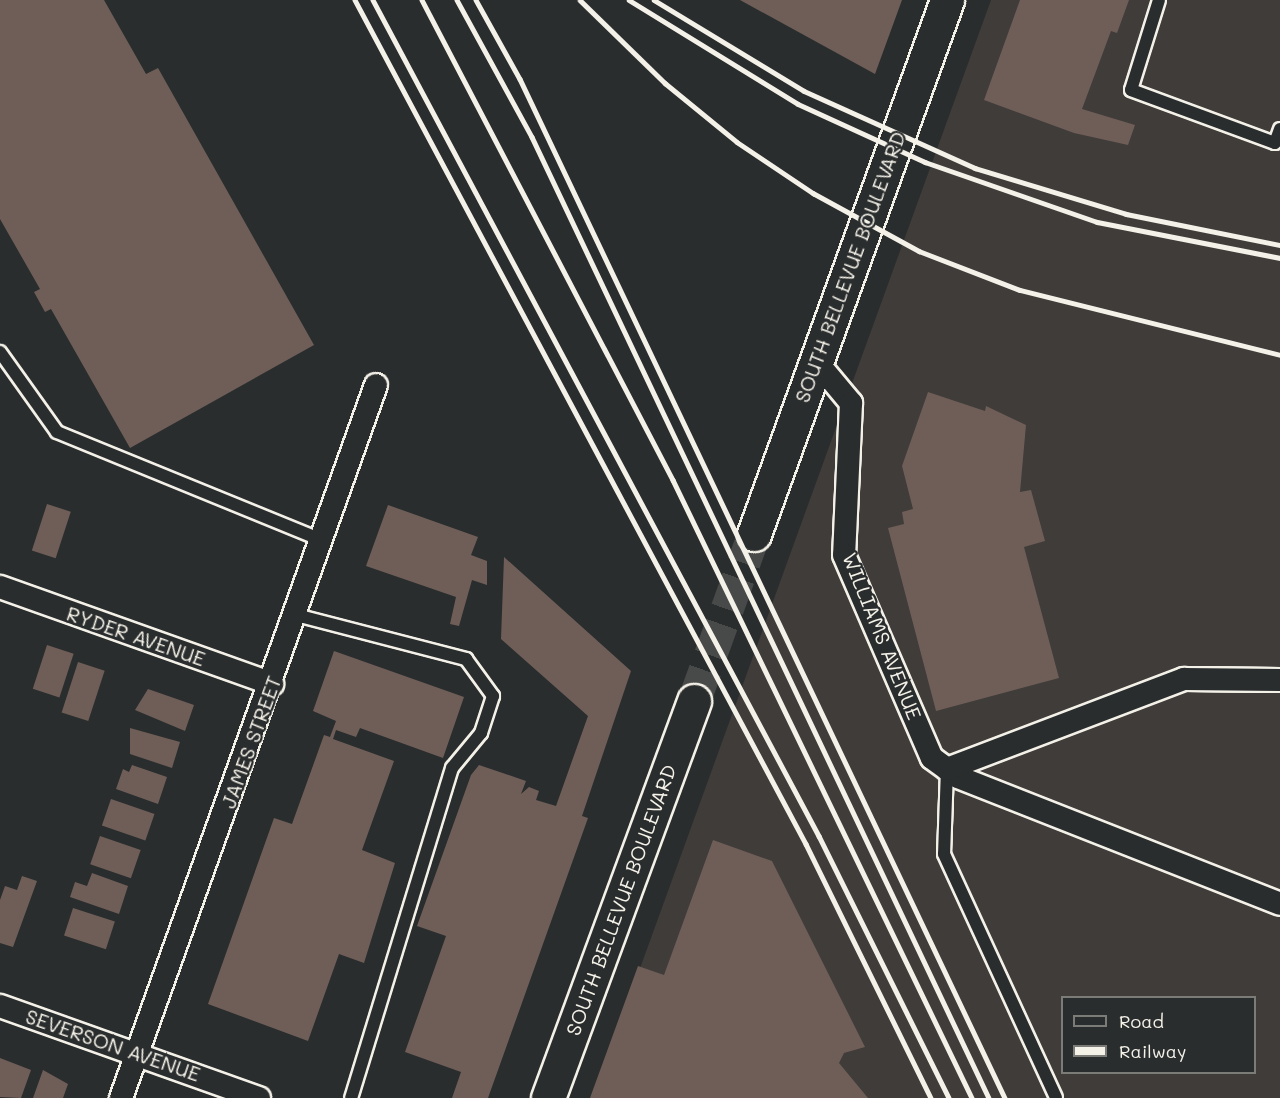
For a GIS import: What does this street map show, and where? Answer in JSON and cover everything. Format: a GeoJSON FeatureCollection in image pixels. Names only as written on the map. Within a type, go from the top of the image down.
{"type":"FeatureCollection","features":[{"type":"Feature","properties":{"kind":"main road","name":"SOUTH BELLEVUE BOULEVARD"},"geometry":{"type":"LineString","coordinates":[[754,534],[946,0]]}},
{"type":"Feature","properties":{"kind":"main road","name":"SOUTH BELLEVUE BOULEVARD"},"geometry":{"type":"LineString","coordinates":[[548,1098],[694,701]]}},
{"type":"Feature","properties":{"kind":"street","name":"WILLIAMS AVENUE"},"geometry":{"type":"LineString","coordinates":[[816,361],[851,403],[844,555],[932,759],[947,769],[1280,904]]}},
{"type":"Feature","properties":{"kind":"street","name":"JAMES STREET"},"geometry":{"type":"LineString","coordinates":[[121,1098],[272,684],[376,385]]}},
{"type":"Feature","properties":{"kind":"street","name":"RYDER AVENUE"},"geometry":{"type":"LineString","coordinates":[[0,587],[272,684]]}},
{"type":"Feature","properties":{"kind":"street"},"geometry":{"type":"LineString","coordinates":[[947,769],[1184,679],[1280,680]]}},
{"type":"Feature","properties":{"kind":"street","name":"SEVERSON AVENUE"},"geometry":{"type":"LineString","coordinates":[[0,1006],[138,1053],[259,1098]]}},
{"type":"Feature","properties":{"kind":"lane"},"geometry":{"type":"LineString","coordinates":[[1159,0],[1131,90],[1275,143],[1280,129]]}},
{"type":"Feature","properties":{"kind":"lane"},"geometry":{"type":"LineString","coordinates":[[0,352],[57,432],[322,540]]}},
{"type":"Feature","properties":{"kind":"lane"},"geometry":{"type":"LineString","coordinates":[[296,615],[466,659],[493,696],[481,733],[452,768],[351,1098]]}},
{"type":"Feature","properties":{"kind":"lane"},"geometry":{"type":"LineString","coordinates":[[947,769],[944,854],[1056,1098]]}},
{"type":"Feature","properties":{"kind":"shaded area"},"geometry":{"type":"Polygon","coordinates":[[[991,0],[1280,0],[1280,1098],[593,1098],[991,0]]]}},
{"type":"Feature","properties":{"kind":"building"},"geometry":{"type":"Polygon","coordinates":[[[0,0],[104,0],[146,74],[158,68],[314,345],[130,448],[51,309],[45,312],[34,292],[40,289],[0,219],[0,0]]]}},
{"type":"Feature","properties":{"kind":"building"},"geometry":{"type":"Polygon","coordinates":[[[740,0],[902,0],[875,74],[740,0]]]}},
{"type":"Feature","properties":{"kind":"building"},"geometry":{"type":"Polygon","coordinates":[[[1020,0],[1129,0],[1117,33],[1111,31],[1082,109],[1135,125],[1128,145],[1074,133],[984,100],[1020,0]]]}},
{"type":"Feature","properties":{"kind":"building"},"geometry":{"type":"Polygon","coordinates":[[[928,392],[985,411],[986,406],[1026,425],[1020,492],[1031,490],[1045,541],[1024,547],[1059,678],[936,711],[888,528],[904,524],[902,512],[913,509],[902,466],[928,392]]]}},
{"type":"Feature","properties":{"kind":"building"},"geometry":{"type":"Polygon","coordinates":[[[47,504],[71,512],[56,558],[32,551],[47,504]]]}},
{"type":"Feature","properties":{"kind":"building"},"geometry":{"type":"Polygon","coordinates":[[[388,505],[478,537],[471,555],[487,561],[487,585],[472,580],[459,626],[450,624],[456,597],[366,566],[388,505]]]}},
{"type":"Feature","properties":{"kind":"building"},"geometry":{"type":"Polygon","coordinates":[[[504,557],[631,671],[582,816],[588,818],[488,1098],[452,1098],[461,1072],[405,1052],[446,936],[417,926],[471,775],[479,765],[526,781],[521,794],[529,787],[539,791],[536,800],[556,806],[588,716],[501,639],[504,557]]]}},
{"type":"Feature","properties":{"kind":"building"},"geometry":{"type":"Polygon","coordinates":[[[47,645],[74,654],[59,697],[33,689],[47,645]]]}},
{"type":"Feature","properties":{"kind":"building"},"geometry":{"type":"Polygon","coordinates":[[[334,651],[464,697],[443,758],[360,728],[356,737],[336,730],[333,739],[394,761],[362,850],[395,863],[364,963],[339,954],[308,1041],[208,1004],[274,818],[292,824],[324,735],[330,737],[336,721],[313,711],[334,651]]]}},
{"type":"Feature","properties":{"kind":"building"},"geometry":{"type":"Polygon","coordinates":[[[78,662],[105,671],[88,721],[62,712],[78,662]]]}},
{"type":"Feature","properties":{"kind":"building"},"geometry":{"type":"Polygon","coordinates":[[[148,689],[194,705],[185,731],[135,710],[148,689]]]}},
{"type":"Feature","properties":{"kind":"building"},"geometry":{"type":"Polygon","coordinates":[[[130,728],[180,742],[172,768],[130,754],[130,728]]]}},
{"type":"Feature","properties":{"kind":"building"},"geometry":{"type":"Polygon","coordinates":[[[132,765],[167,777],[158,804],[116,789],[123,769],[129,772],[132,765]]]}},
{"type":"Feature","properties":{"kind":"building"},"geometry":{"type":"Polygon","coordinates":[[[111,799],[154,814],[145,840],[102,825],[111,799]]]}},
{"type":"Feature","properties":{"kind":"building"},"geometry":{"type":"Polygon","coordinates":[[[100,836],[141,850],[131,878],[90,864],[100,836]]]}},
{"type":"Feature","properties":{"kind":"building"},"geometry":{"type":"Polygon","coordinates":[[[713,840],[772,861],[865,1047],[844,1053],[839,1063],[868,1098],[590,1098],[638,966],[664,975],[713,840]]]}},
{"type":"Feature","properties":{"kind":"building"},"geometry":{"type":"Polygon","coordinates":[[[92,873],[128,886],[119,914],[70,897],[75,882],[87,886],[92,873]]]}},
{"type":"Feature","properties":{"kind":"building"},"geometry":{"type":"Polygon","coordinates":[[[22,876],[37,881],[13,947],[0,943],[0,900],[5,886],[17,890],[22,876]]]}},
{"type":"Feature","properties":{"kind":"building"},"geometry":{"type":"Polygon","coordinates":[[[73,908],[115,922],[106,949],[64,936],[73,908]]]}},
{"type":"Feature","properties":{"kind":"building"},"geometry":{"type":"Polygon","coordinates":[[[0,1058],[31,1070],[21,1098],[0,1097],[0,1058]]]}},
{"type":"Feature","properties":{"kind":"building"},"geometry":{"type":"Polygon","coordinates":[[[43,1070],[68,1084],[63,1098],[33,1098],[43,1070]]]}},
{"type":"Feature","properties":{"kind":"tunnel"},"geometry":{"type":"LineString","coordinates":[[694,701],[754,534]]}},
{"type":"Feature","properties":{"kind":"railway"},"geometry":{"type":"LineString","coordinates":[[355,0],[806,844],[931,1098]]}},
{"type":"Feature","properties":{"kind":"railway"},"geometry":{"type":"LineString","coordinates":[[373,0],[819,836],[949,1098]]}},
{"type":"Feature","properties":{"kind":"railway"},"geometry":{"type":"LineString","coordinates":[[422,0],[673,480],[972,1098]]}},
{"type":"Feature","properties":{"kind":"railway"},"geometry":{"type":"LineString","coordinates":[[457,0],[532,137],[989,1098]]}},
{"type":"Feature","properties":{"kind":"railway"},"geometry":{"type":"LineString","coordinates":[[476,0],[520,79],[1005,1098]]}},
{"type":"Feature","properties":{"kind":"railway"},"geometry":{"type":"LineString","coordinates":[[580,0],[665,83],[737,142],[813,193],[919,251],[1020,290],[1280,355]]}},
{"type":"Feature","properties":{"kind":"railway"},"geometry":{"type":"LineString","coordinates":[[629,0],[798,104],[925,162],[1097,222],[1280,258]]}},
{"type":"Feature","properties":{"kind":"railway"},"geometry":{"type":"LineString","coordinates":[[654,0],[804,91],[975,168],[1126,214],[1280,245]]}}]}
